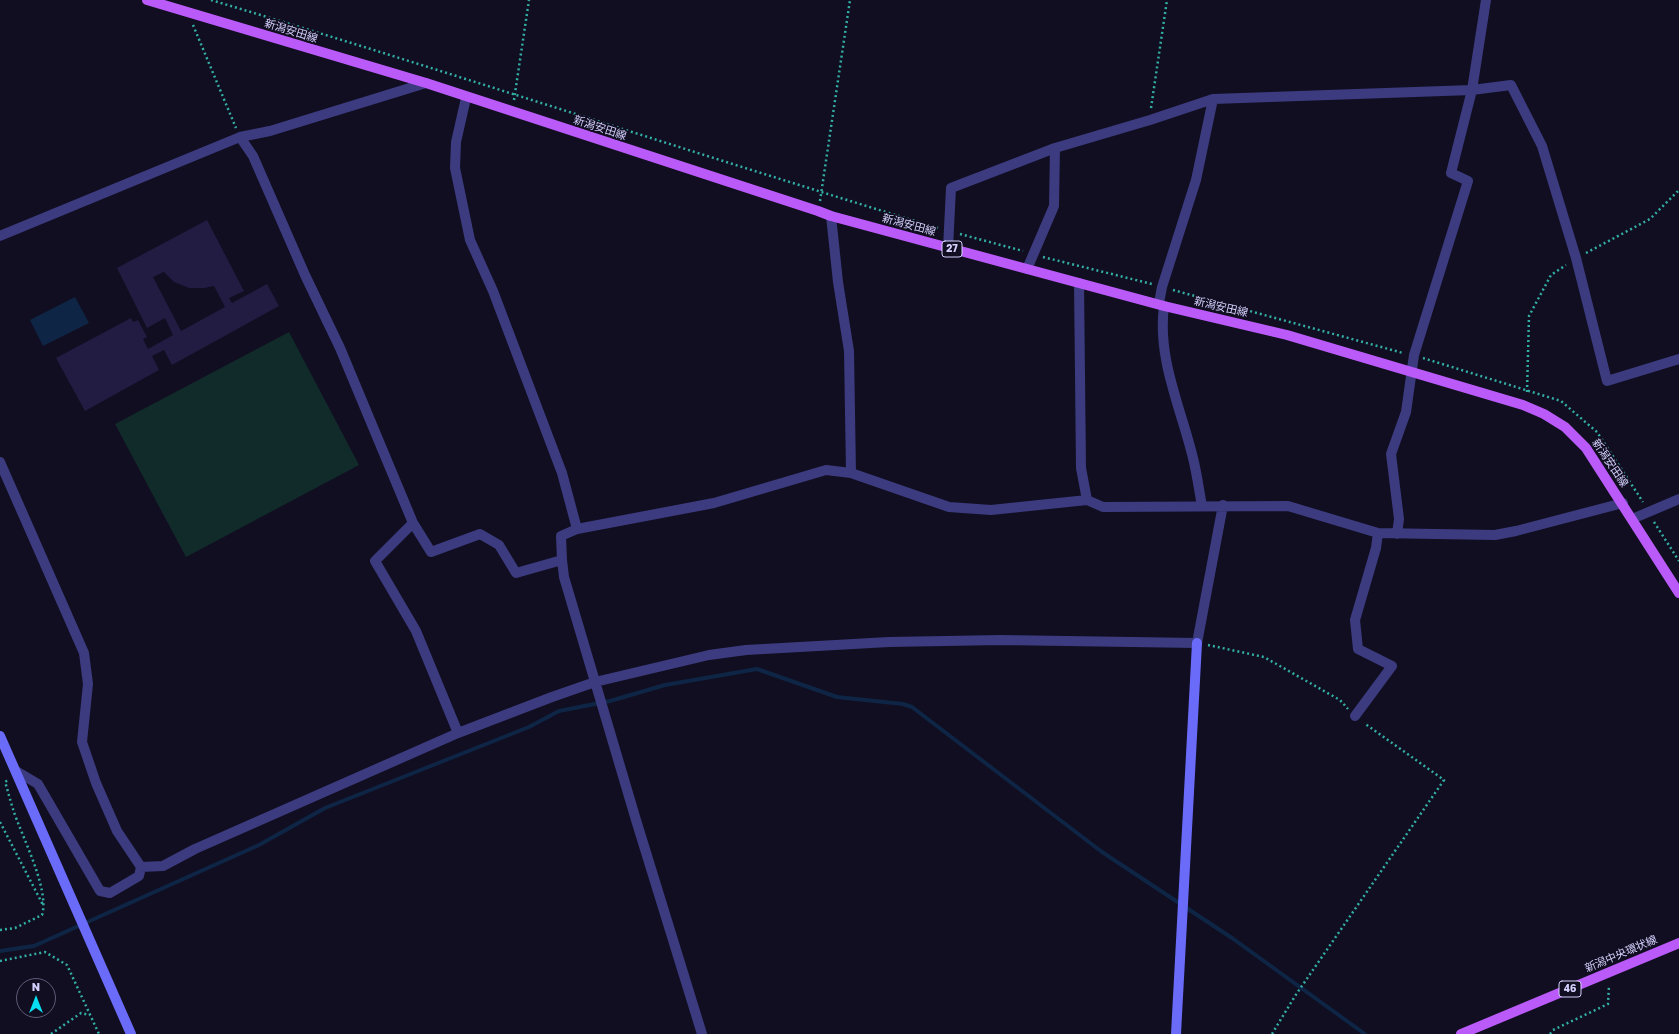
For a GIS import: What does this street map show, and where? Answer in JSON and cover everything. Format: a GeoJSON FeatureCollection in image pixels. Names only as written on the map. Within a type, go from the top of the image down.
{"type":"FeatureCollection","features":[{"type":"Feature","properties":{"kind":"main road","name":"新潟安田線"},"geometry":{"type":"LineString","coordinates":[[147,0],[426,84],[831,216],[1162,305],[1287,335],[1523,405],[1544,414],[1565,426],[1586,448],[1623,503],[1679,593]]}},
{"type":"Feature","properties":{"kind":"main road","name":"新潟中央環状線"},"geometry":{"type":"LineString","coordinates":[[1461,1034],[1679,943]]}},
{"type":"Feature","properties":{"kind":"street"},"geometry":{"type":"LineString","coordinates":[[1396,534],[1399,519],[1391,454],[1406,412],[1414,356],[1468,181],[1450,173],[1472,90],[1486,0]]}},
{"type":"Feature","properties":{"kind":"street"},"geometry":{"type":"LineString","coordinates":[[0,236],[240,137],[270,131],[426,84]]}},
{"type":"Feature","properties":{"kind":"street"},"geometry":{"type":"LineString","coordinates":[[948,248],[951,188],[1055,148],[1150,120],[1213,99],[1472,90],[1511,85],[1542,146],[1576,258],[1607,381],[1679,359]]}},
{"type":"Feature","properties":{"kind":"street"},"geometry":{"type":"LineString","coordinates":[[466,98],[456,142],[455,168],[470,240],[493,291],[562,472],[577,530]]}},
{"type":"Feature","properties":{"kind":"street"},"geometry":{"type":"LineString","coordinates":[[1202,506],[1193,458],[1166,364],[1163,335],[1162,287],[1196,180],[1213,99]]}},
{"type":"Feature","properties":{"kind":"street"},"geometry":{"type":"LineString","coordinates":[[240,137],[253,156],[305,275],[340,348],[413,522],[431,552],[480,534],[499,545],[516,573],[562,560]]}},
{"type":"Feature","properties":{"kind":"street"},"geometry":{"type":"LineString","coordinates":[[1027,269],[1054,206],[1055,148]]}},
{"type":"Feature","properties":{"kind":"street"},"geometry":{"type":"LineString","coordinates":[[831,216],[838,282],[849,351],[851,473]]}},
{"type":"Feature","properties":{"kind":"street"},"geometry":{"type":"LineString","coordinates":[[1079,283],[1081,468],[1088,500]]}},
{"type":"Feature","properties":{"kind":"street"},"geometry":{"type":"LineString","coordinates":[[0,462],[84,653],[88,684],[82,742],[96,783],[117,830],[141,867],[139,876],[110,893],[100,891],[38,784],[16,771]]}},
{"type":"Feature","properties":{"kind":"street"},"geometry":{"type":"LineString","coordinates":[[702,1034],[564,578],[561,536],[577,530],[714,503],[826,470],[851,473],[949,507],[991,510],[1088,500],[1103,507],[1223,505],[1288,506],[1378,533],[1396,534],[1496,535],[1516,532],[1623,503]]}},
{"type":"Feature","properties":{"kind":"street"},"geometry":{"type":"LineString","coordinates":[[1632,519],[1679,499]]}},
{"type":"Feature","properties":{"kind":"street"},"geometry":{"type":"LineString","coordinates":[[1176,1034],[1197,643],[1223,505]]}},
{"type":"Feature","properties":{"kind":"street"},"geometry":{"type":"LineString","coordinates":[[413,522],[375,561],[416,631],[458,733]]}},
{"type":"Feature","properties":{"kind":"street"},"geometry":{"type":"LineString","coordinates":[[1355,716],[1392,666],[1358,649],[1355,620],[1376,548],[1378,533]]}},
{"type":"Feature","properties":{"kind":"street"},"geometry":{"type":"LineString","coordinates":[[141,867],[163,866],[195,849],[458,733],[552,696],[595,682],[709,655],[746,650],[889,642],[985,641],[1197,643]]}},
{"type":"Feature","properties":{"kind":"street"},"geometry":{"type":"LineString","coordinates":[[0,736],[131,1034]]}},
{"type":"Feature","properties":{"kind":"path"},"geometry":{"type":"LineString","coordinates":[[211,0],[949,231],[1162,287],[1414,356],[1561,402],[1597,432],[1650,512],[1679,561]]}},
{"type":"Feature","properties":{"kind":"path"},"geometry":{"type":"LineString","coordinates":[[512,112],[529,0]]}},
{"type":"Feature","properties":{"kind":"path"},"geometry":{"type":"LineString","coordinates":[[818,211],[850,0]]}},
{"type":"Feature","properties":{"kind":"path"},"geometry":{"type":"LineString","coordinates":[[1150,120],[1166,0]]}},
{"type":"Feature","properties":{"kind":"path"},"geometry":{"type":"LineString","coordinates":[[188,13],[240,137]]}},
{"type":"Feature","properties":{"kind":"path"},"geometry":{"type":"LineString","coordinates":[[1197,643],[1264,656],[1340,700],[1355,716],[1444,780],[1295,996],[1272,1034]]}},
{"type":"Feature","properties":{"kind":"path"},"geometry":{"type":"LineString","coordinates":[[0,930],[15,928],[42,915],[44,908],[41,884],[13,808],[6,782],[16,771]]}},
{"type":"Feature","properties":{"kind":"path"},"geometry":{"type":"LineString","coordinates":[[0,822],[44,908]]}},
{"type":"Feature","properties":{"kind":"path"},"geometry":{"type":"LineString","coordinates":[[0,961],[45,952],[67,965],[100,1034]]}},
{"type":"Feature","properties":{"kind":"path"},"geometry":{"type":"LineString","coordinates":[[1550,1034],[1553,1030],[1608,1004],[1609,973]]}},
{"type":"Feature","properties":{"kind":"path"},"geometry":{"type":"LineString","coordinates":[[51,1034],[81,1013],[91,1015]]}},
{"type":"Feature","properties":{"kind":"green space"},"geometry":{"type":"Polygon","coordinates":[[[289,332],[359,465],[186,557],[115,424],[289,332]]]}},
{"type":"Feature","properties":{"kind":"water"},"geometry":{"type":"Polygon","coordinates":[[[75,297],[89,323],[43,346],[30,320],[75,297]]]}},
{"type":"Feature","properties":{"kind":"building"},"geometry":{"type":"Polygon","coordinates":[[[207,220],[244,291],[229,298],[232,303],[267,284],[279,306],[172,365],[164,350],[152,356],[159,370],[85,411],[56,358],[131,318],[133,322],[138,320],[147,337],[143,339],[148,349],[173,335],[165,318],[147,328],[117,268],[207,220]],[[164,272],[153,277],[181,331],[225,307],[214,286],[189,288],[174,282],[164,272]]]}},
{"type":"Feature","properties":{"kind":"waterway"},"geometry":{"type":"LineString","coordinates":[[0,951],[34,946],[259,845],[325,808],[529,727],[559,711],[610,701],[665,685],[757,669],[837,697],[903,704],[912,707],[1102,852],[1232,938],[1365,1034]]}}]}
